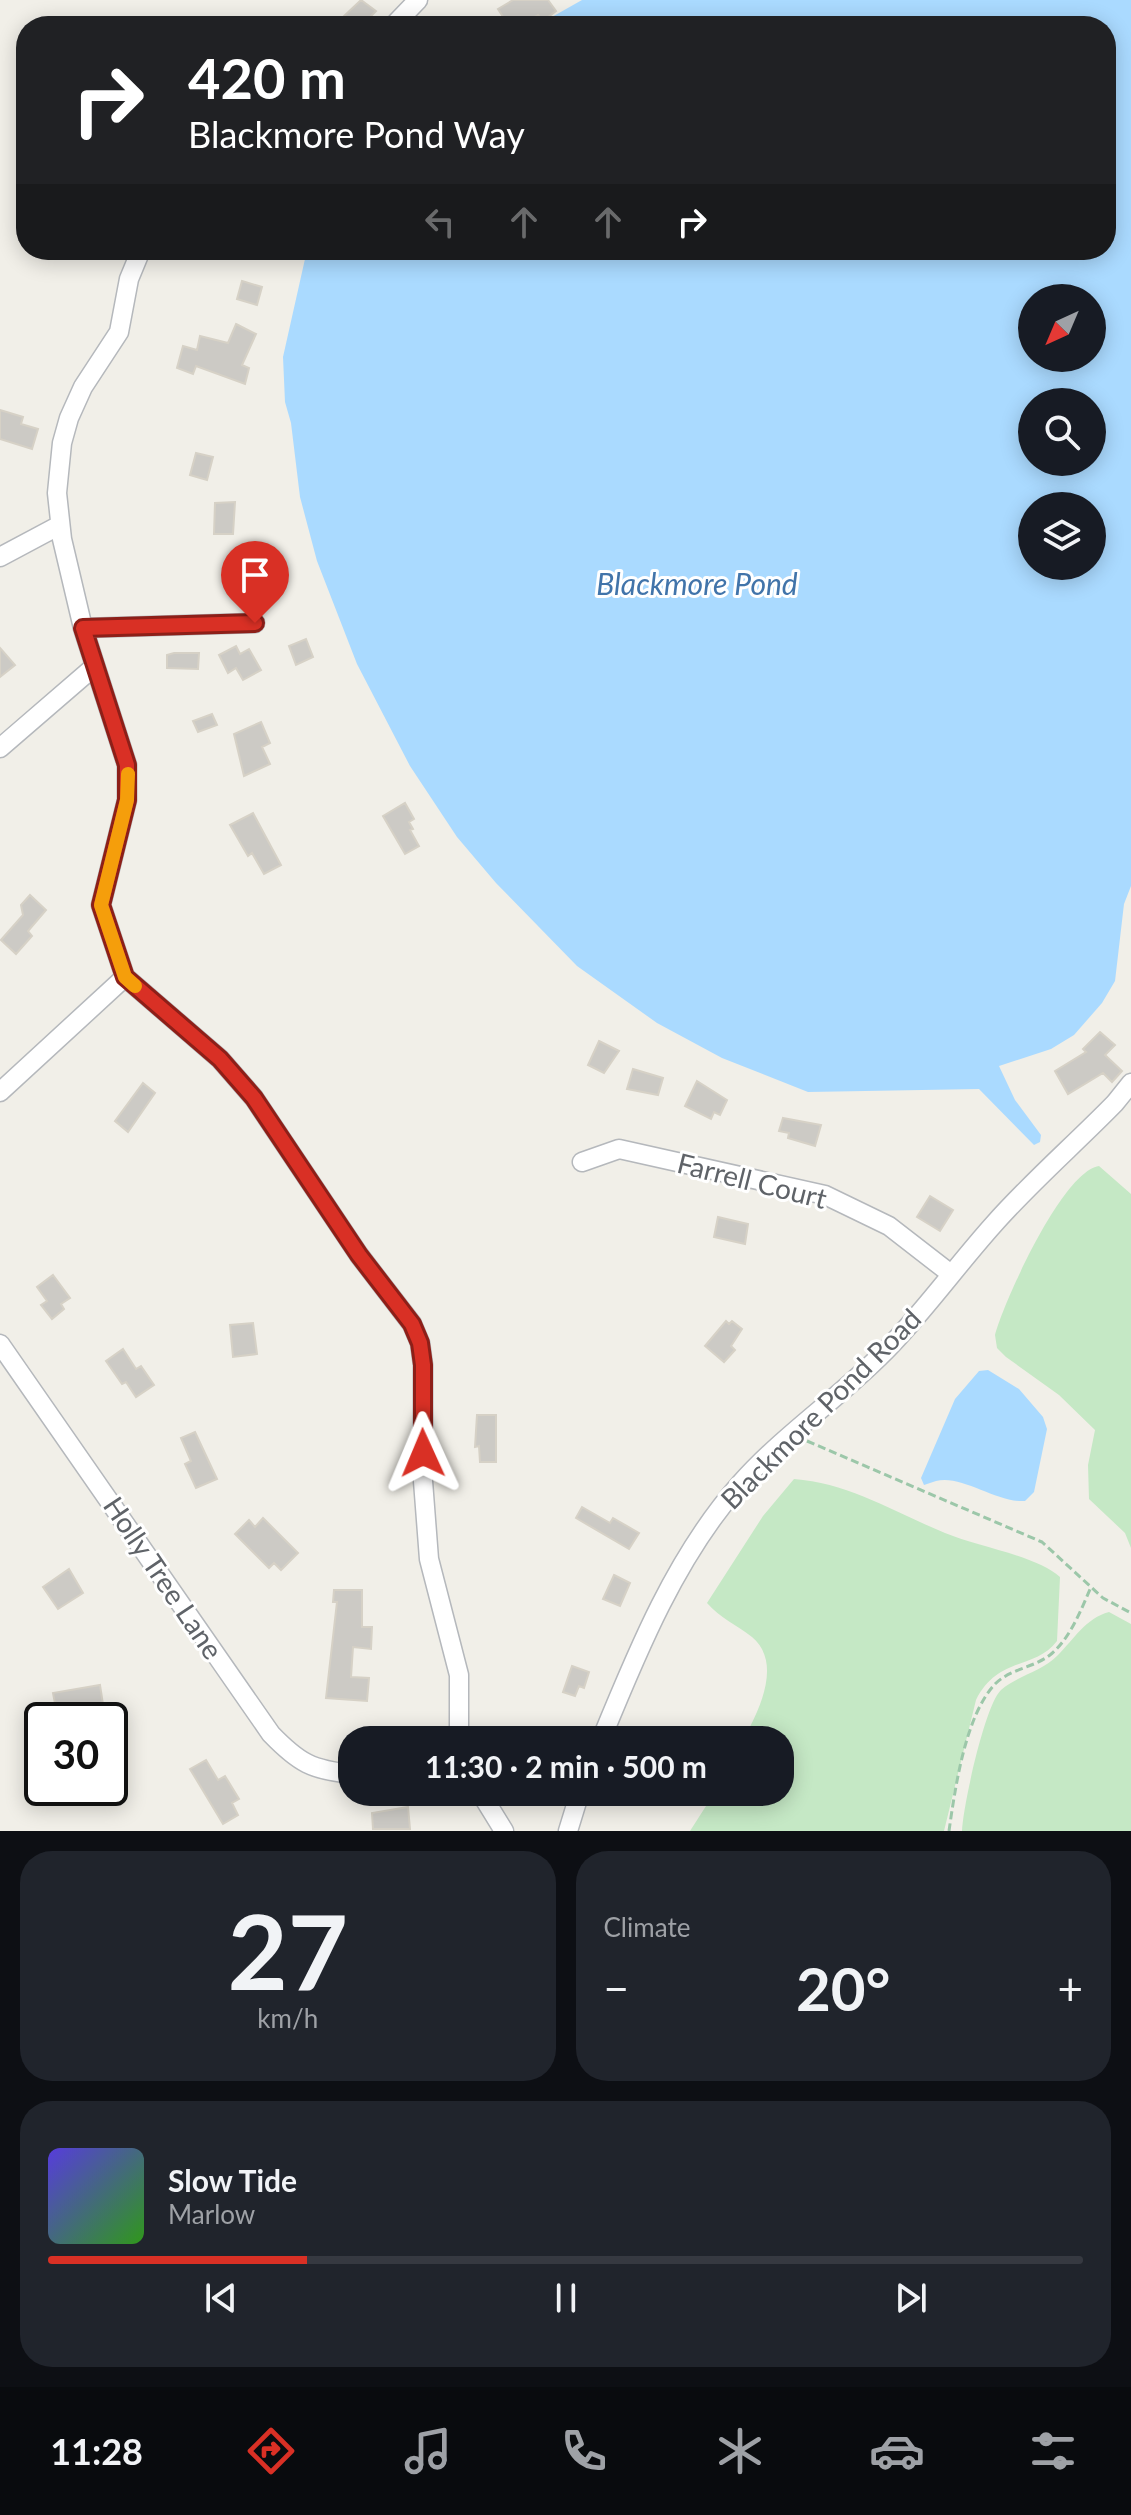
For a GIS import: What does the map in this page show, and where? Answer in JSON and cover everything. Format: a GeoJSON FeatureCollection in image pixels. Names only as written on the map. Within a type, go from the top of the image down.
{"type":"FeatureCollection","features":[{"type":"Feature","properties":{"kind":"street"},"geometry":{"type":"LineString","coordinates":[[403,16],[418,0]]}},
{"type":"Feature","properties":{"kind":"street"},"geometry":{"type":"LineString","coordinates":[[137,260],[129,279],[119,332],[83,387],[69,418],[62,443],[57,493],[60,525],[83,628],[127,765],[127,800],[101,905],[125,977],[220,1059],[254,1098],[359,1255],[412,1324],[420,1343],[423,1365],[423,1481],[429,1559],[459,1675],[459,1726]]}},
{"type":"Feature","properties":{"kind":"street"},"geometry":{"type":"LineString","coordinates":[[0,557],[60,525]]}},
{"type":"Feature","properties":{"kind":"street"},"geometry":{"type":"LineString","coordinates":[[83,628],[255,623]]}},
{"type":"Feature","properties":{"kind":"street"},"geometry":{"type":"LineString","coordinates":[[0,748],[95,666]]}},
{"type":"Feature","properties":{"kind":"street"},"geometry":{"type":"LineString","coordinates":[[0,1092],[125,977]]}},
{"type":"Feature","properties":{"kind":"street","name":"Blackmore Pond Road"},"geometry":{"type":"LineString","coordinates":[[607,1726],[628,1673],[675,1581],[718,1512],[770,1453],[853,1384],[995,1223],[1115,1103],[1131,1083]]}},
{"type":"Feature","properties":{"kind":"street","name":"Farrell Court"},"geometry":{"type":"LineString","coordinates":[[582,1162],[619,1149],[825,1195],[889,1226],[951,1274]]}},
{"type":"Feature","properties":{"kind":"street","name":"Holly Tree Lane"},"geometry":{"type":"LineString","coordinates":[[0,1344],[271,1734],[290,1754],[315,1770],[338,1772]]}},
{"type":"Feature","properties":{"kind":"street"},"geometry":{"type":"LineString","coordinates":[[489,1806],[504,1831]]}},
{"type":"Feature","properties":{"kind":"street"},"geometry":{"type":"LineString","coordinates":[[568,1831],[576,1806]]}},
{"type":"Feature","properties":{"kind":"path"},"geometry":{"type":"LineString","coordinates":[[792,1435],[1042,1542],[1091,1587],[1131,1613]]}},
{"type":"Feature","properties":{"kind":"path"},"geometry":{"type":"LineString","coordinates":[[949,1831],[956,1783],[979,1708],[995,1684],[1016,1670],[1049,1656],[1074,1625],[1091,1587]]}},
{"type":"Feature","properties":{"kind":"green space"},"geometry":{"type":"Polygon","coordinates":[[[1099,1166],[1131,1194],[1131,1548],[1125,1533],[1089,1499],[1088,1465],[1095,1430],[1059,1395],[1006,1357],[997,1348],[995,1335],[1022,1268],[1053,1213],[1085,1173],[1099,1166]]]}},
{"type":"Feature","properties":{"kind":"green space"},"geometry":{"type":"Polygon","coordinates":[[[794,1479],[834,1486],[958,1538],[1037,1563],[1060,1577],[1057,1641],[1038,1656],[995,1676],[976,1700],[944,1831],[690,1831],[706,1806],[794,1806],[794,1726],[750,1726],[761,1702],[767,1673],[761,1648],[752,1637],[707,1603],[763,1516],[794,1479]]]}},
{"type":"Feature","properties":{"kind":"green space"},"geometry":{"type":"Polygon","coordinates":[[[1109,1612],[1131,1624],[1131,1831],[962,1831],[982,1735],[1001,1690],[1052,1661],[1087,1624],[1109,1612]]]}},
{"type":"Feature","properties":{"kind":"water","name":"Blackmore Pond"},"geometry":{"type":"Polygon","coordinates":[[[582,0],[1131,0],[1131,886],[1124,904],[1115,981],[1102,1003],[1074,1035],[1051,1049],[999,1066],[1015,1100],[1041,1135],[1040,1142],[1034,1145],[979,1089],[808,1092],[722,1058],[657,1023],[577,966],[496,883],[457,837],[410,766],[357,664],[317,561],[300,497],[291,423],[285,402],[283,357],[305,260],[1116,260],[1116,16],[554,16],[582,0]]]}},
{"type":"Feature","properties":{"kind":"water"},"geometry":{"type":"Polygon","coordinates":[[[988,1370],[1019,1389],[1043,1417],[1047,1429],[1034,1492],[1025,1501],[1003,1498],[957,1481],[936,1481],[924,1485],[921,1478],[955,1399],[979,1371],[988,1370]]]}},
{"type":"Feature","properties":{"kind":"building"},"geometry":{"type":"Polygon","coordinates":[[[361,0],[376,11],[371,16],[344,16],[361,0]]]}},
{"type":"Feature","properties":{"kind":"building"},"geometry":{"type":"Polygon","coordinates":[[[513,0],[548,0],[556,11],[550,16],[503,16],[498,9],[513,0]]]}},
{"type":"Feature","properties":{"kind":"building"},"geometry":{"type":"Polygon","coordinates":[[[242,281],[262,287],[257,305],[237,299],[242,281]]]}},
{"type":"Feature","properties":{"kind":"building"},"geometry":{"type":"Polygon","coordinates":[[[236,324],[256,334],[242,365],[249,368],[245,384],[196,366],[193,374],[177,368],[183,346],[197,350],[200,336],[228,343],[236,324]]]}},
{"type":"Feature","properties":{"kind":"building"},"geometry":{"type":"Polygon","coordinates":[[[0,410],[23,417],[21,424],[38,429],[32,449],[0,439],[0,410]]]}},
{"type":"Feature","properties":{"kind":"building"},"geometry":{"type":"Polygon","coordinates":[[[196,453],[213,457],[207,480],[190,475],[196,453]]]}},
{"type":"Feature","properties":{"kind":"building"},"geometry":{"type":"Polygon","coordinates":[[[235,502],[233,534],[214,534],[215,503],[235,502]]]}},
{"type":"Feature","properties":{"kind":"building"},"geometry":{"type":"Polygon","coordinates":[[[306,639],[313,657],[296,665],[289,646],[306,639]]]}},
{"type":"Feature","properties":{"kind":"building"},"geometry":{"type":"Polygon","coordinates":[[[236,646],[240,654],[249,649],[261,670],[243,680],[236,668],[228,673],[219,655],[236,646]]]}},
{"type":"Feature","properties":{"kind":"building"},"geometry":{"type":"Polygon","coordinates":[[[0,648],[15,665],[0,677],[0,648]]]}},
{"type":"Feature","properties":{"kind":"building"},"geometry":{"type":"Polygon","coordinates":[[[199,653],[198,669],[167,668],[167,655],[199,653]]]}},
{"type":"Feature","properties":{"kind":"building"},"geometry":{"type":"Polygon","coordinates":[[[212,714],[217,725],[198,732],[193,721],[212,714]]]}},
{"type":"Feature","properties":{"kind":"building"},"geometry":{"type":"Polygon","coordinates":[[[261,722],[270,743],[262,747],[270,764],[244,776],[234,734],[261,722]]]}},
{"type":"Feature","properties":{"kind":"building"},"geometry":{"type":"Polygon","coordinates":[[[405,803],[414,819],[409,822],[413,829],[410,830],[419,846],[405,854],[383,816],[405,803]]]}},
{"type":"Feature","properties":{"kind":"building"},"geometry":{"type":"Polygon","coordinates":[[[253,813],[281,865],[264,874],[252,853],[248,856],[230,825],[253,813]]]}},
{"type":"Feature","properties":{"kind":"building"},"geometry":{"type":"Polygon","coordinates":[[[30,895],[46,910],[28,931],[32,936],[16,954],[1,940],[23,915],[21,905],[30,895]]]}},
{"type":"Feature","properties":{"kind":"building"},"geometry":{"type":"Polygon","coordinates":[[[1100,1032],[1115,1045],[1105,1055],[1122,1071],[1112,1082],[1103,1073],[1068,1094],[1055,1071],[1086,1052],[1083,1049],[1100,1032]]]}},
{"type":"Feature","properties":{"kind":"building"},"geometry":{"type":"Polygon","coordinates":[[[599,1041],[619,1051],[604,1073],[588,1065],[599,1041]]]}},
{"type":"Feature","properties":{"kind":"building"},"geometry":{"type":"Polygon","coordinates":[[[633,1069],[663,1078],[658,1095],[627,1089],[633,1069]]]}},
{"type":"Feature","properties":{"kind":"building"},"geometry":{"type":"Polygon","coordinates":[[[697,1081],[727,1100],[720,1115],[714,1112],[711,1119],[685,1106],[697,1081]]]}},
{"type":"Feature","properties":{"kind":"building"},"geometry":{"type":"Polygon","coordinates":[[[143,1083],[155,1093],[128,1132],[115,1121],[143,1083]]]}},
{"type":"Feature","properties":{"kind":"building"},"geometry":{"type":"Polygon","coordinates":[[[783,1118],[821,1125],[815,1146],[788,1138],[789,1133],[779,1131],[783,1118]]]}},
{"type":"Feature","properties":{"kind":"building"},"geometry":{"type":"Polygon","coordinates":[[[930,1196],[953,1210],[940,1231],[917,1217],[930,1196]]]}},
{"type":"Feature","properties":{"kind":"building"},"geometry":{"type":"Polygon","coordinates":[[[718,1217],[748,1224],[745,1244],[714,1237],[718,1217]]]}},
{"type":"Feature","properties":{"kind":"building"},"geometry":{"type":"Polygon","coordinates":[[[53,1275],[70,1298],[61,1304],[64,1309],[52,1319],[41,1305],[47,1301],[37,1287],[53,1275]]]}},
{"type":"Feature","properties":{"kind":"building"},"geometry":{"type":"Polygon","coordinates":[[[726,1321],[729,1324],[732,1321],[742,1329],[731,1346],[735,1350],[724,1362],[705,1346],[726,1321]]]}},
{"type":"Feature","properties":{"kind":"building"},"geometry":{"type":"Polygon","coordinates":[[[253,1323],[257,1354],[233,1357],[230,1325],[253,1323]]]}},
{"type":"Feature","properties":{"kind":"building"},"geometry":{"type":"Polygon","coordinates":[[[123,1349],[136,1369],[141,1366],[154,1385],[136,1397],[126,1382],[122,1384],[106,1361],[123,1349]]]}},
{"type":"Feature","properties":{"kind":"building"},"geometry":{"type":"Polygon","coordinates":[[[477,1415],[496,1415],[496,1462],[480,1462],[479,1446],[475,1447],[477,1415]]]}},
{"type":"Feature","properties":{"kind":"building"},"geometry":{"type":"Polygon","coordinates":[[[195,1432],[217,1479],[196,1488],[185,1464],[191,1461],[181,1438],[195,1432]]]}},
{"type":"Feature","properties":{"kind":"building"},"geometry":{"type":"Polygon","coordinates":[[[582,1507],[610,1523],[613,1518],[639,1533],[629,1549],[576,1518],[582,1507]]]}},
{"type":"Feature","properties":{"kind":"building"},"geometry":{"type":"Polygon","coordinates":[[[263,1518],[298,1553],[281,1570],[274,1563],[269,1568],[235,1534],[249,1520],[255,1527],[263,1518]]]}},
{"type":"Feature","properties":{"kind":"building"},"geometry":{"type":"Polygon","coordinates":[[[69,1569],[83,1593],[58,1609],[43,1587],[69,1569]]]}},
{"type":"Feature","properties":{"kind":"building"},"geometry":{"type":"Polygon","coordinates":[[[614,1575],[630,1583],[620,1606],[603,1599],[614,1575]]]}},
{"type":"Feature","properties":{"kind":"building"},"geometry":{"type":"Polygon","coordinates":[[[334,1590],[362,1590],[362,1627],[372,1627],[371,1649],[353,1647],[351,1677],[369,1678],[367,1701],[326,1698],[337,1602],[333,1602],[334,1590]]]}},
{"type":"Feature","properties":{"kind":"building"},"geometry":{"type":"Polygon","coordinates":[[[572,1666],[589,1672],[584,1688],[579,1686],[575,1696],[563,1692],[572,1666]]]}},
{"type":"Feature","properties":{"kind":"building"},"geometry":{"type":"Polygon","coordinates":[[[100,1685],[103,1702],[55,1702],[53,1693],[100,1685]]]}},
{"type":"Feature","properties":{"kind":"building"},"geometry":{"type":"Polygon","coordinates":[[[206,1760],[218,1780],[225,1776],[239,1799],[232,1803],[238,1815],[223,1824],[190,1769],[206,1760]]]}},
{"type":"Feature","properties":{"kind":"building"},"geometry":{"type":"Polygon","coordinates":[[[408,1807],[410,1829],[373,1829],[372,1813],[408,1807]]]}},
{"type":"Feature","properties":{"kind":"slow traffic"},"geometry":{"type":"LineString","coordinates":[[128,774],[127,800],[101,905],[110,941],[125,977],[135,986]]}},
{"type":"Feature","properties":{"kind":"route"},"geometry":{"type":"LineString","coordinates":[[255,623],[83,628],[127,765],[127,800],[101,905],[110,941],[125,977],[220,1059],[254,1098],[359,1255],[412,1324],[420,1343],[423,1365],[423,1453]]}}]}
